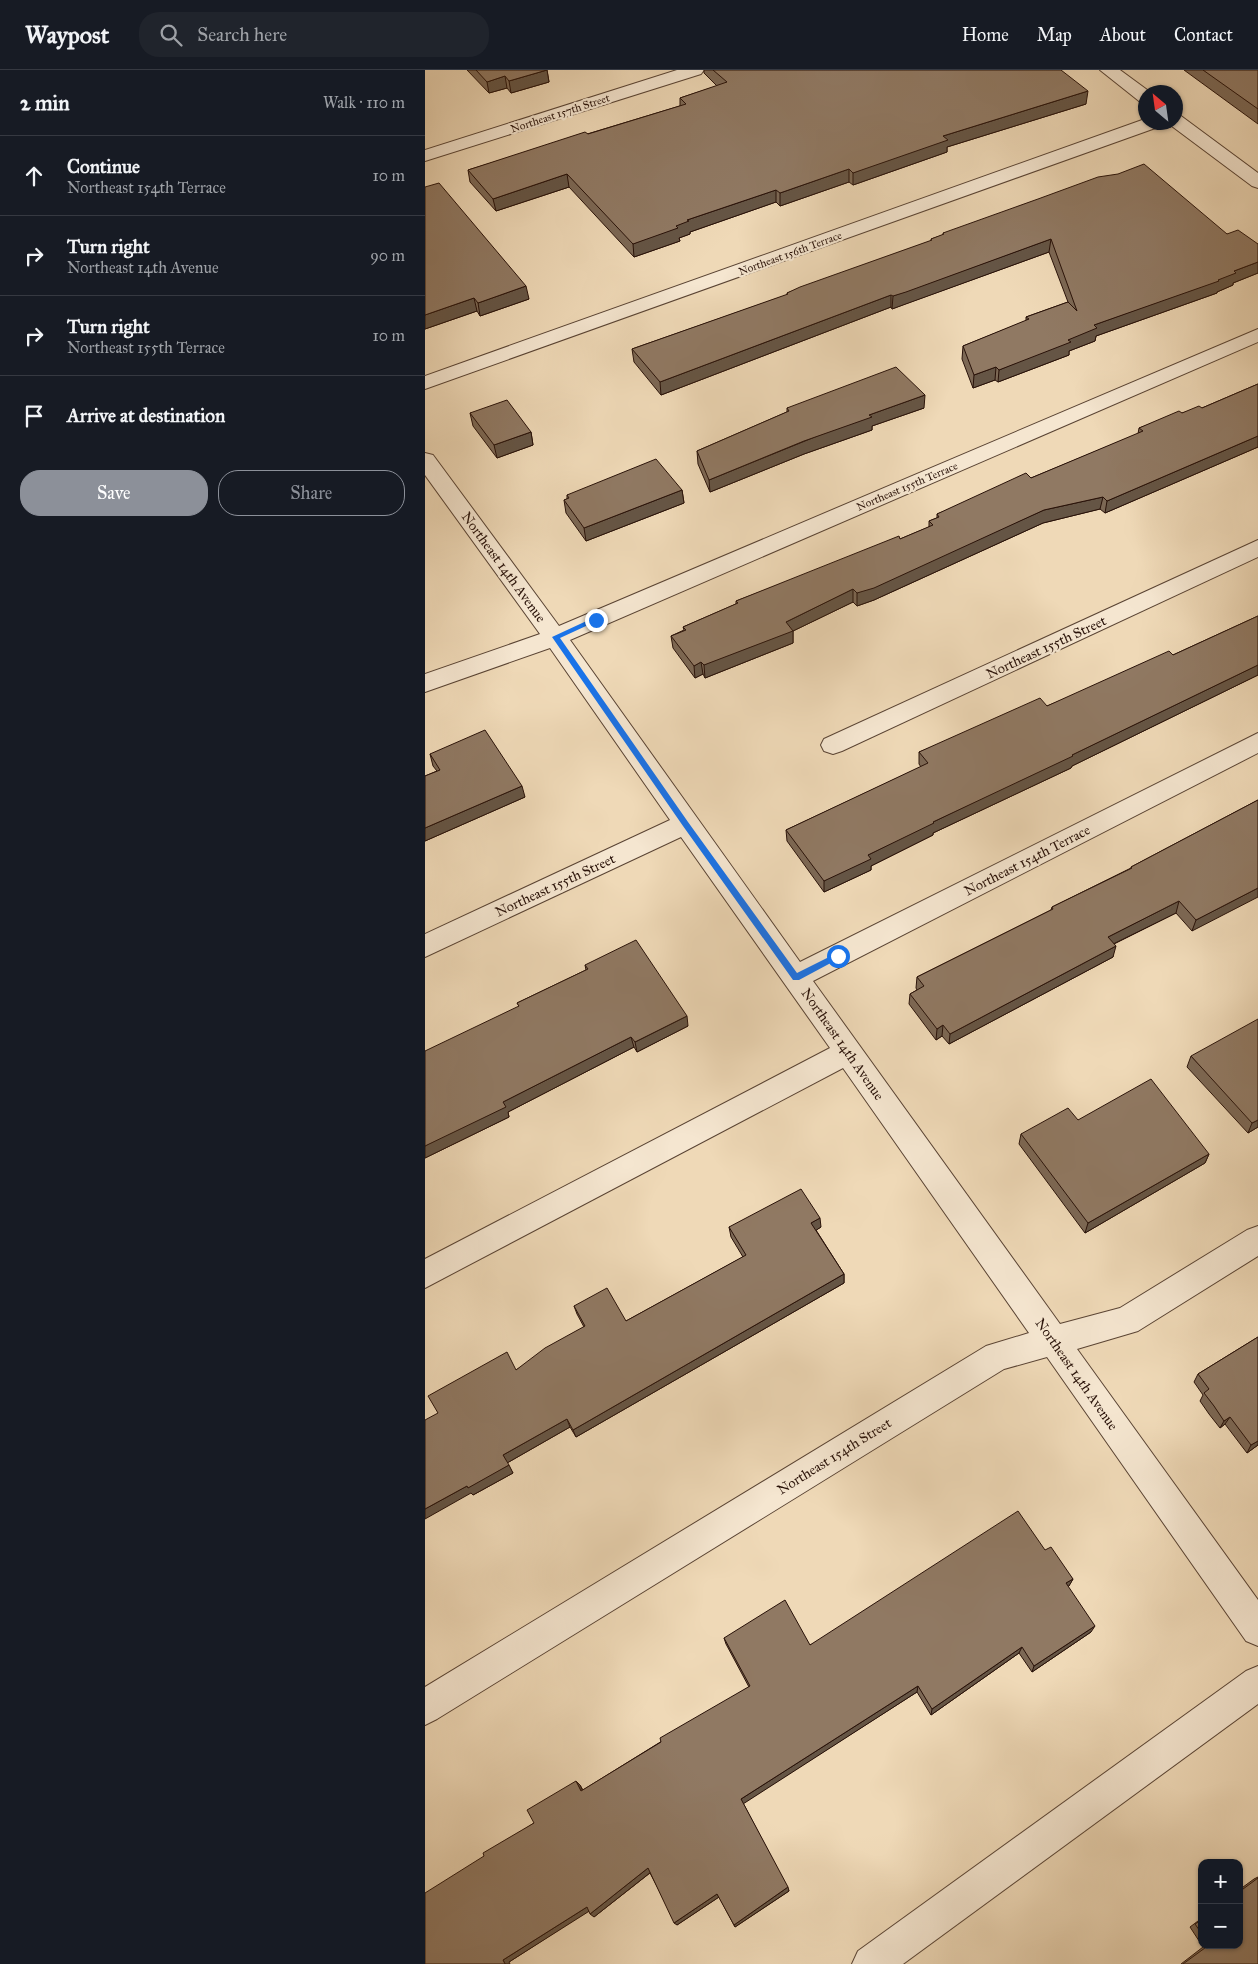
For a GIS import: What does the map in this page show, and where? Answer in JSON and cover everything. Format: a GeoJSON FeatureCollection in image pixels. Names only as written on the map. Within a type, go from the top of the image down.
{"type":"FeatureCollection","features":[{"type":"Feature","properties":{"kind":"street","name":"Northeast 157th Street"},"geometry":{"type":"LineString","coordinates":[[425,156],[633,82],[695,70]]}},
{"type":"Feature","properties":{"kind":"street"},"geometry":{"type":"LineString","coordinates":[[1109,70],[1138,92]]}},
{"type":"Feature","properties":{"kind":"street"},"geometry":{"type":"LineString","coordinates":[[1183,126],[1258,182]]}},
{"type":"Feature","properties":{"kind":"street","name":"Northeast 156th Terrace"},"geometry":{"type":"LineString","coordinates":[[425,383],[1138,128]]}},
{"type":"Feature","properties":{"kind":"street","name":"Northeast 155th Terrace"},"geometry":{"type":"LineString","coordinates":[[425,683],[555,637],[1258,335]]}},
{"type":"Feature","properties":{"kind":"street","name":"Northeast 14th Avenue"},"geometry":{"type":"LineString","coordinates":[[428,469],[555,637],[1258,1629]]}},
{"type":"Feature","properties":{"kind":"street","name":"Northeast 155th Street"},"geometry":{"type":"LineString","coordinates":[[833,746],[1258,548]]}},
{"type":"Feature","properties":{"kind":"street","name":"Northeast 154th Terrace"},"geometry":{"type":"LineString","coordinates":[[796,977],[1258,742]]}},
{"type":"Feature","properties":{"kind":"street","name":"Northeast 155th Street"},"geometry":{"type":"LineString","coordinates":[[425,946],[686,824]]}},
{"type":"Feature","properties":{"kind":"street"},"geometry":{"type":"LineString","coordinates":[[425,1274],[848,1052]]}},
{"type":"Feature","properties":{"kind":"street","name":"Northeast 154th Street"},"geometry":{"type":"LineString","coordinates":[[425,1707],[997,1356],[1127,1321],[1258,1240]]}},
{"type":"Feature","properties":{"kind":"street"},"geometry":{"type":"LineString","coordinates":[[871,1964],[1258,1683]]}},
{"type":"Feature","properties":{"kind":"building"},"geometry":{"type":"Polygon","coordinates":[[[476,70],[547,70],[509,81],[505,76],[487,82],[476,70]]]}},
{"type":"Feature","properties":{"kind":"building"},"geometry":{"type":"Polygon","coordinates":[[[713,70],[1061,70],[1088,91],[943,136],[948,140],[853,173],[849,169],[780,193],[776,190],[687,220],[689,221],[676,226],[678,228],[633,244],[567,174],[493,199],[468,170],[585,132],[588,134],[686,104],[680,98],[727,82],[713,70]]]}},
{"type":"Feature","properties":{"kind":"building"},"geometry":{"type":"Polygon","coordinates":[[[1203,70],[1258,70],[1258,109],[1203,70]]]}},
{"type":"Feature","properties":{"kind":"building"},"geometry":{"type":"Polygon","coordinates":[[[1144,164],[1227,234],[1238,230],[1258,244],[1258,262],[1234,271],[1236,273],[1219,281],[1094,325],[1097,328],[1068,340],[1071,342],[999,370],[996,367],[974,375],[963,346],[1029,319],[1026,317],[1068,302],[1077,311],[1051,239],[906,292],[891,295],[660,382],[632,349],[788,294],[800,287],[932,240],[943,233],[1098,177],[1118,174],[1144,164]]]}},
{"type":"Feature","properties":{"kind":"building"},"geometry":{"type":"Polygon","coordinates":[[[439,183],[526,286],[478,303],[474,298],[425,315],[425,187],[439,183]]]}},
{"type":"Feature","properties":{"kind":"building"},"geometry":{"type":"Polygon","coordinates":[[[896,367],[925,395],[869,415],[872,417],[804,441],[709,480],[697,451],[789,411],[787,408],[896,367]]]}},
{"type":"Feature","properties":{"kind":"building"},"geometry":{"type":"Polygon","coordinates":[[[1258,384],[1258,436],[1107,501],[1103,497],[1044,510],[874,588],[857,593],[853,589],[786,622],[793,631],[704,665],[701,662],[694,666],[671,636],[686,630],[683,627],[738,603],[736,601],[899,536],[900,539],[933,525],[929,521],[939,517],[937,514],[1026,473],[1031,478],[1143,431],[1139,428],[1179,411],[1182,413],[1199,406],[1202,408],[1258,384]]]}},
{"type":"Feature","properties":{"kind":"building"},"geometry":{"type":"Polygon","coordinates":[[[507,400],[531,432],[494,445],[470,413],[507,400]]]}},
{"type":"Feature","properties":{"kind":"building"},"geometry":{"type":"Polygon","coordinates":[[[656,459],[682,490],[584,528],[564,500],[569,498],[567,495],[656,459]]]}},
{"type":"Feature","properties":{"kind":"building"},"geometry":{"type":"Polygon","coordinates":[[[1258,616],[1258,665],[933,822],[868,855],[871,859],[824,881],[786,830],[928,763],[919,752],[1040,698],[1047,706],[1169,651],[1173,655],[1258,616]]]}},
{"type":"Feature","properties":{"kind":"building"},"geometry":{"type":"Polygon","coordinates":[[[485,730],[522,786],[425,828],[425,776],[440,770],[430,754],[485,730]]]}},
{"type":"Feature","properties":{"kind":"building"},"geometry":{"type":"Polygon","coordinates":[[[1258,800],[1258,888],[1196,920],[1179,901],[1108,937],[1116,946],[950,1034],[943,1025],[937,1029],[910,994],[924,986],[917,977],[1132,868],[1258,800]]]}},
{"type":"Feature","properties":{"kind":"building"},"geometry":{"type":"Polygon","coordinates":[[[636,940],[687,1016],[635,1042],[631,1037],[503,1102],[506,1107],[425,1146],[425,1051],[519,1006],[517,1003],[588,969],[585,965],[636,940]]]}},
{"type":"Feature","properties":{"kind":"building"},"geometry":{"type":"Polygon","coordinates":[[[1258,1019],[1258,1120],[1252,1123],[1191,1056],[1258,1019]]]}},
{"type":"Feature","properties":{"kind":"building"},"geometry":{"type":"Polygon","coordinates":[[[1151,1079],[1209,1154],[1088,1223],[1021,1134],[1068,1108],[1078,1120],[1151,1079]]]}},
{"type":"Feature","properties":{"kind":"building"},"geometry":{"type":"Polygon","coordinates":[[[801,1189],[820,1218],[811,1223],[844,1274],[573,1430],[567,1419],[503,1455],[509,1465],[425,1509],[425,1420],[438,1413],[428,1396],[507,1352],[516,1370],[545,1348],[585,1326],[574,1306],[607,1288],[626,1321],[746,1255],[729,1227],[801,1189]]]}},
{"type":"Feature","properties":{"kind":"building"},"geometry":{"type":"Polygon","coordinates":[[[1258,1337],[1258,1441],[1251,1445],[1230,1417],[1224,1421],[1204,1393],[1209,1389],[1198,1374],[1258,1337]]]}},
{"type":"Feature","properties":{"kind":"building"},"geometry":{"type":"Polygon","coordinates":[[[1018,1511],[1045,1550],[1051,1547],[1073,1579],[1066,1583],[1095,1626],[1034,1666],[1022,1647],[932,1709],[918,1686],[741,1799],[788,1887],[734,1925],[717,1894],[674,1923],[648,1868],[590,1914],[587,1907],[503,1960],[505,1964],[425,1964],[425,1893],[484,1856],[483,1853],[534,1823],[527,1810],[576,1781],[581,1791],[661,1742],[660,1738],[750,1686],[724,1638],[785,1600],[810,1645],[1018,1511]]]}},
{"type":"Feature","properties":{"kind":"building"},"geometry":{"type":"Polygon","coordinates":[[[1258,1878],[1258,1964],[1183,1964],[1204,1949],[1243,1949],[1243,1889],[1258,1878]]]}},
{"type":"Feature","properties":{"kind":"route"},"geometry":{"type":"LineString","coordinates":[[596,620],[555,637],[796,977],[838,956]]}}]}
